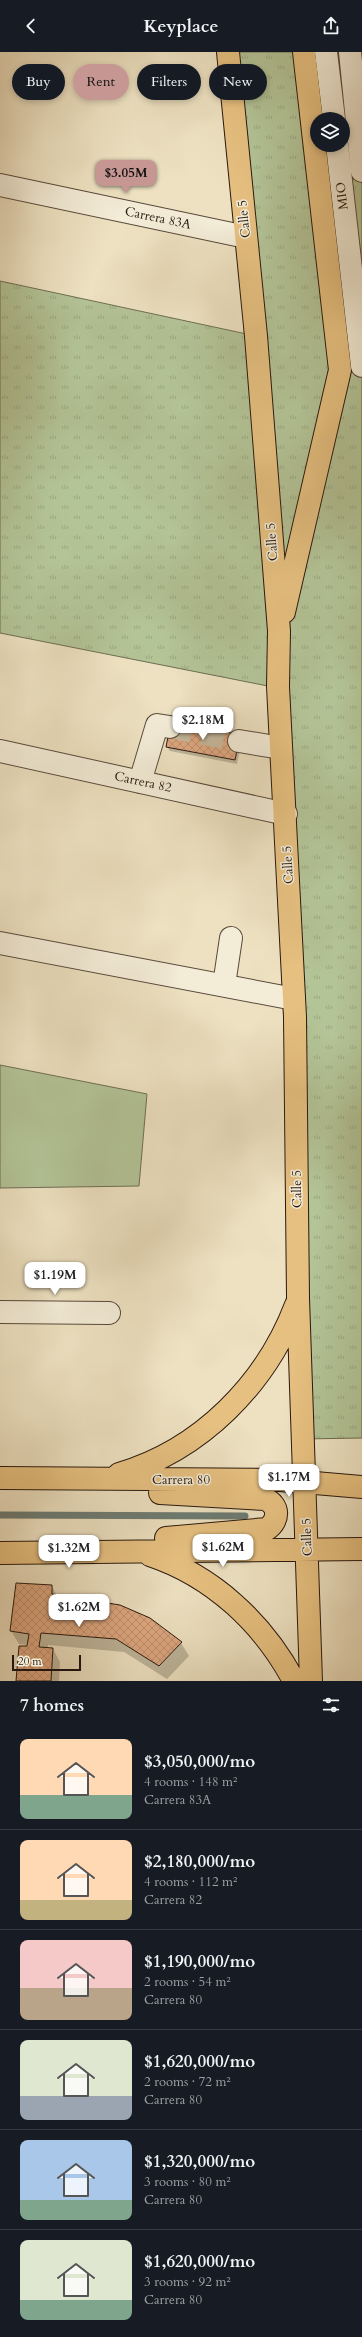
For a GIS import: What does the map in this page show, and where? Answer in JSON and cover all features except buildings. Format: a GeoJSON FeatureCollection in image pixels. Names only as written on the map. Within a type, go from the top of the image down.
{"type":"FeatureCollection","features":[{"type":"Feature","properties":{"kind":"main road","name":"Calle 5"},"geometry":{"type":"LineString","coordinates":[[228,52],[257,344],[279,631],[278,687],[286,814],[294,999],[298,1298],[311,1681]]}},
{"type":"Feature","properties":{"kind":"main road"},"geometry":{"type":"LineString","coordinates":[[279,631],[340,370],[304,52]]}},
{"type":"Feature","properties":{"kind":"main road"},"geometry":{"type":"LineString","coordinates":[[103,1479],[139,1467],[173,1451],[204,1430],[228,1410],[245,1392],[270,1359],[284,1333],[298,1298]]}},
{"type":"Feature","properties":{"kind":"main road","name":"Carrera 80"},"geometry":{"type":"LineString","coordinates":[[0,1478],[305,1481],[362,1487]]}},
{"type":"Feature","properties":{"kind":"main road"},"geometry":{"type":"LineString","coordinates":[[103,1479],[152,1493],[265,1499],[275,1508],[274,1523],[267,1530],[166,1538],[137,1551]]}},
{"type":"Feature","properties":{"kind":"main road"},"geometry":{"type":"LineString","coordinates":[[0,1553],[362,1549]]}},
{"type":"Feature","properties":{"kind":"main road"},"geometry":{"type":"LineString","coordinates":[[137,1551],[177,1566],[230,1600],[261,1630],[282,1659],[294,1681]]}},
{"type":"Feature","properties":{"kind":"street"},"geometry":{"type":"LineString","coordinates":[[326,52],[333,112]]}},
{"type":"Feature","properties":{"kind":"street","name":"MIO"},"geometry":{"type":"LineString","coordinates":[[350,52],[362,171]]}},
{"type":"Feature","properties":{"kind":"street","name":"MIO"},"geometry":{"type":"LineString","coordinates":[[338,152],[362,361]]}},
{"type":"Feature","properties":{"kind":"street","name":"Carrera 83A"},"geometry":{"type":"LineString","coordinates":[[0,185],[246,237]]}},
{"type":"Feature","properties":{"kind":"street"},"geometry":{"type":"LineString","coordinates":[[340,370],[362,361]]}},
{"type":"Feature","properties":{"kind":"street"},"geometry":{"type":"LineString","coordinates":[[140,782],[157,725],[170,727]]}},
{"type":"Feature","properties":{"kind":"street"},"geometry":{"type":"LineString","coordinates":[[239,741],[281,748]]}},
{"type":"Feature","properties":{"kind":"street","name":"Carrera 82"},"geometry":{"type":"LineString","coordinates":[[0,751],[286,814]]}},
{"type":"Feature","properties":{"kind":"street"},"geometry":{"type":"LineString","coordinates":[[224,985],[231,938]]}},
{"type":"Feature","properties":{"kind":"street"},"geometry":{"type":"LineString","coordinates":[[0,944],[294,999]]}},
{"type":"Feature","properties":{"kind":"street"},"geometry":{"type":"LineString","coordinates":[[0,1312],[109,1313]]}},
{"type":"Feature","properties":{"kind":"green space"},"geometry":{"type":"Polygon","coordinates":[[[228,52],[350,52],[362,171],[362,1438],[303,1439],[278,688],[0,633],[0,281],[256,336],[233,100],[267,100],[267,64],[229,64],[228,52]]]}},
{"type":"Feature","properties":{"kind":"green space"},"geometry":{"type":"Polygon","coordinates":[[[0,1065],[147,1094],[139,1186],[0,1188],[0,1065]]]}},
{"type":"Feature","properties":{"kind":"waterway"},"geometry":{"type":"LineString","coordinates":[[0,1515],[245,1516]]}},
{"type":"Feature","properties":{"kind":"tunnel"},"geometry":{"type":"LineString","coordinates":[[170,727],[239,741]]}}]}
